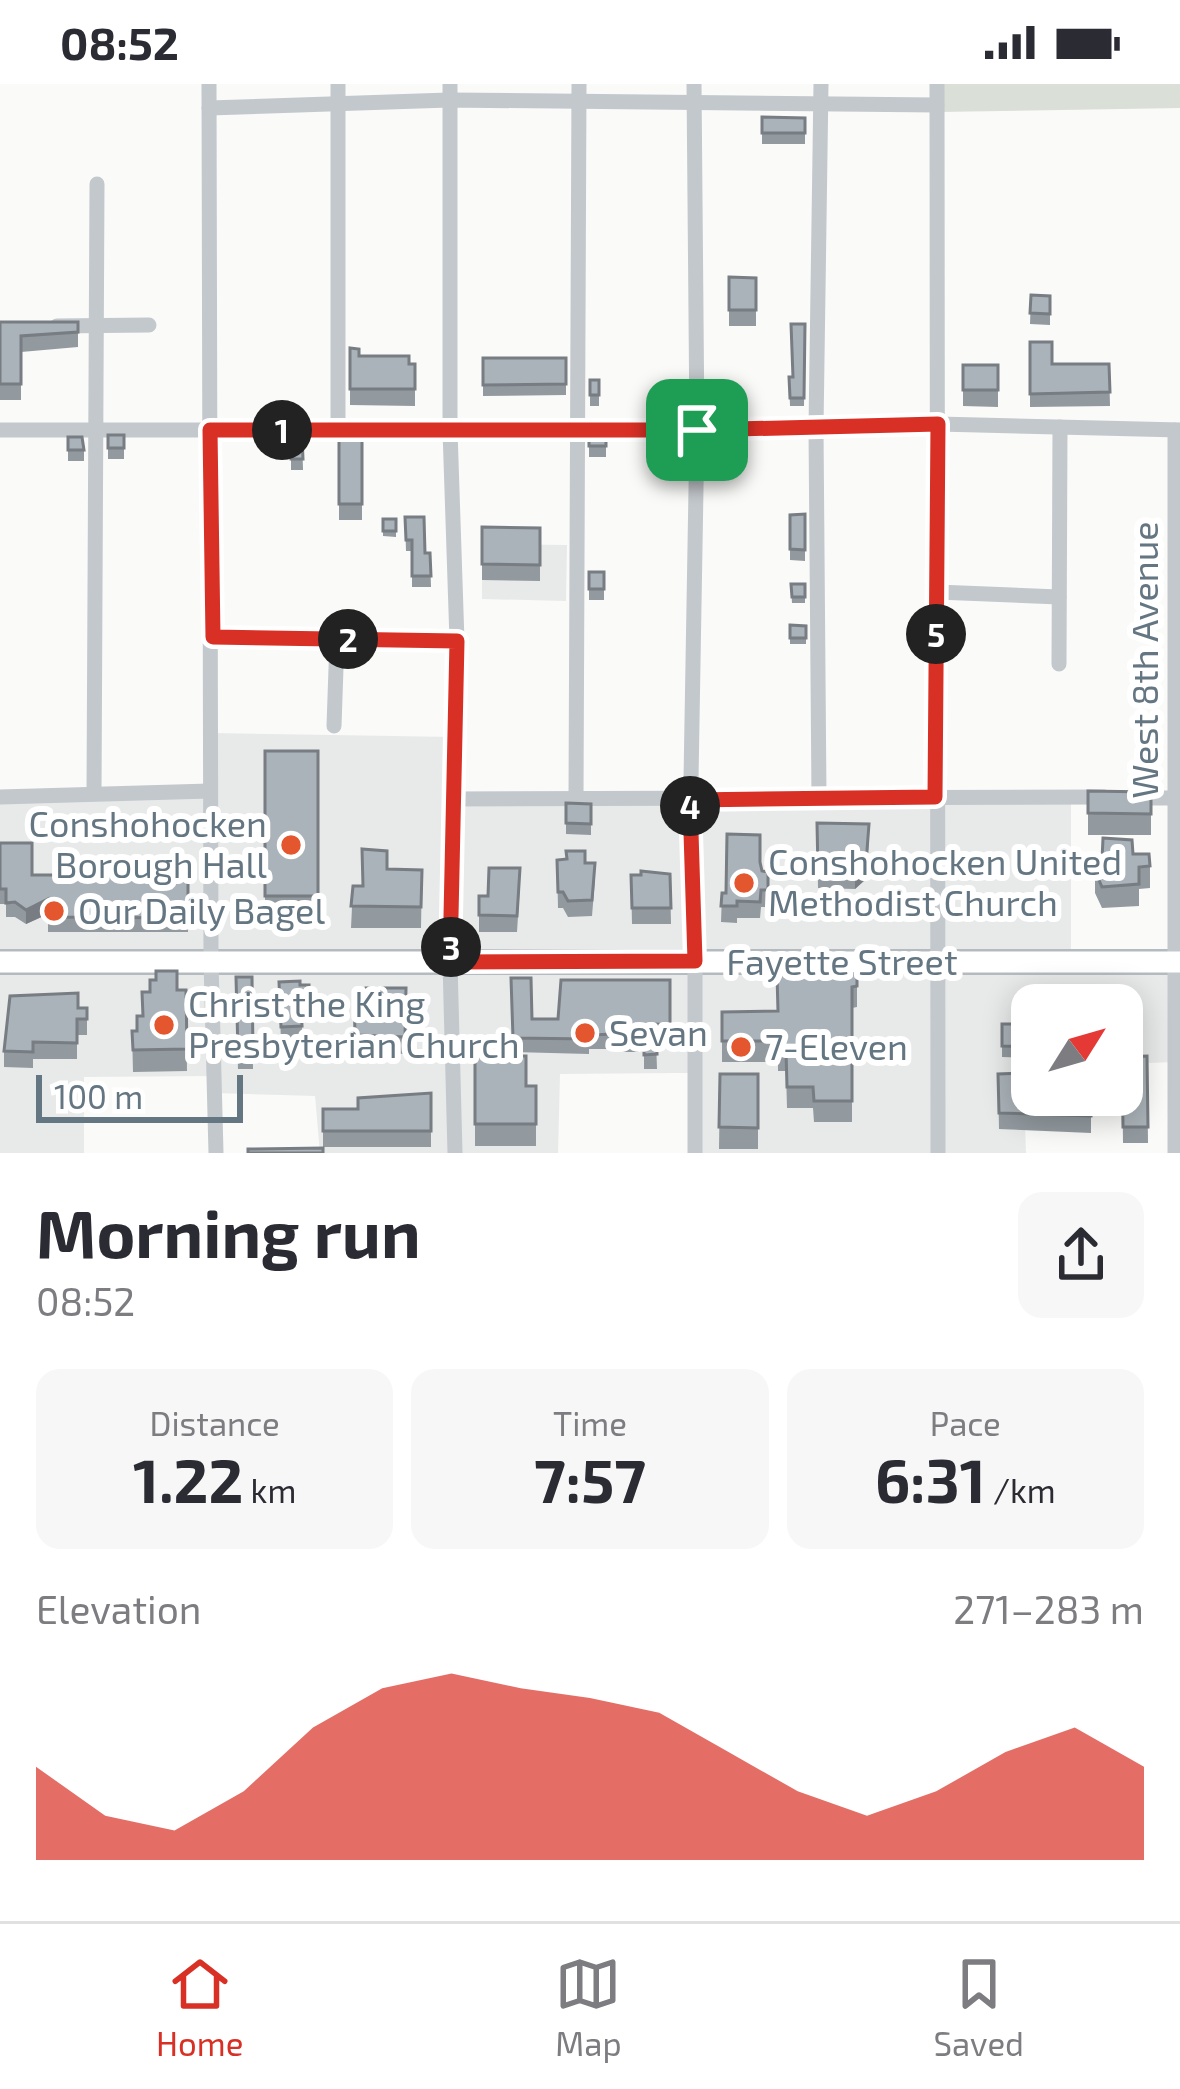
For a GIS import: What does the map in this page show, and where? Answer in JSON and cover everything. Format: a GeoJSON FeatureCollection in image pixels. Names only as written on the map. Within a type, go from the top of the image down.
{"type":"FeatureCollection","features":[{"type":"Feature","properties":{"kind":"main road","name":"Fayette Street"},"geometry":{"type":"LineString","coordinates":[[0,962],[1178,962]]}},
{"type":"Feature","properties":{"kind":"street"},"geometry":{"type":"LineString","coordinates":[[209,84],[215,1153]]}},
{"type":"Feature","properties":{"kind":"street"},"geometry":{"type":"LineString","coordinates":[[338,84],[338,430]]}},
{"type":"Feature","properties":{"kind":"street"},"geometry":{"type":"LineString","coordinates":[[819,798],[816,428],[821,84]]}},
{"type":"Feature","properties":{"kind":"street"},"geometry":{"type":"LineString","coordinates":[[938,84],[938,1153]]}},
{"type":"Feature","properties":{"kind":"street"},"geometry":{"type":"LineString","coordinates":[[209,108],[338,104],[450,92],[694,93],[821,103],[938,105]]}},
{"type":"Feature","properties":{"kind":"street"},"geometry":{"type":"LineString","coordinates":[[450,92],[449,430],[457,641],[450,962],[455,1153]]}},
{"type":"Feature","properties":{"kind":"street"},"geometry":{"type":"LineString","coordinates":[[577,800],[579,92]]}},
{"type":"Feature","properties":{"kind":"street"},"geometry":{"type":"LineString","coordinates":[[694,93],[697,430],[690,800],[695,1153]]}},
{"type":"Feature","properties":{"kind":"street"},"geometry":{"type":"LineString","coordinates":[[94,793],[97,184]]}},
{"type":"Feature","properties":{"kind":"street"},"geometry":{"type":"LineString","coordinates":[[48,326],[148,325]]}},
{"type":"Feature","properties":{"kind":"street"},"geometry":{"type":"LineString","coordinates":[[0,430],[697,430],[938,424],[1177,430]]}},
{"type":"Feature","properties":{"kind":"street"},"geometry":{"type":"LineString","coordinates":[[1059,664],[1060,427]]}},
{"type":"Feature","properties":{"kind":"street","name":"West 8th Avenue"},"geometry":{"type":"LineString","coordinates":[[1175,1153],[1177,430]]}},
{"type":"Feature","properties":{"kind":"street"},"geometry":{"type":"LineString","coordinates":[[937,592],[1060,597]]}},
{"type":"Feature","properties":{"kind":"street"},"geometry":{"type":"LineString","coordinates":[[213,637],[457,641]]}},
{"type":"Feature","properties":{"kind":"street"},"geometry":{"type":"LineString","coordinates":[[334,726],[337,639]]}},
{"type":"Feature","properties":{"kind":"street"},"geometry":{"type":"LineString","coordinates":[[0,797],[210,791]]}},
{"type":"Feature","properties":{"kind":"street"},"geometry":{"type":"LineString","coordinates":[[453,799],[1178,798]]}},
{"type":"Feature","properties":{"kind":"shaded area"},"geometry":{"type":"Polygon","coordinates":[[[938,84],[1180,84],[1180,108],[938,112],[938,84]]]}},
{"type":"Feature","properties":{"kind":"shaded area"},"geometry":{"type":"Polygon","coordinates":[[[482,544],[567,545],[566,601],[482,599],[482,544]]]}},
{"type":"Feature","properties":{"kind":"shaded area"},"geometry":{"type":"Polygon","coordinates":[[[211,733],[454,737],[453,798],[1071,797],[1071,962],[1176,962],[1175,1062],[1143,1063],[1143,984],[1011,984],[1011,1116],[1025,1116],[1026,1153],[695,1153],[694,1073],[675,1073],[560,1074],[558,1153],[320,1153],[315,1096],[214,1093],[213,1076],[84,1077],[84,1153],[0,1153],[0,797],[210,791],[211,733]]]}},
{"type":"Feature","properties":{"kind":"building"},"geometry":{"type":"Polygon","coordinates":[[[762,117],[805,118],[805,133],[762,133],[762,117]]]}},
{"type":"Feature","properties":{"kind":"building"},"geometry":{"type":"Polygon","coordinates":[[[729,277],[756,278],[756,310],[729,310],[729,277]]]}},
{"type":"Feature","properties":{"kind":"building"},"geometry":{"type":"Polygon","coordinates":[[[1031,295],[1050,296],[1050,314],[1030,313],[1031,295]]]}},
{"type":"Feature","properties":{"kind":"building"},"geometry":{"type":"Polygon","coordinates":[[[0,322],[78,322],[78,332],[21,336],[21,384],[0,384],[0,322]]]}},
{"type":"Feature","properties":{"kind":"building"},"geometry":{"type":"Polygon","coordinates":[[[791,324],[805,324],[804,398],[790,398],[791,324]]]}},
{"type":"Feature","properties":{"kind":"building"},"geometry":{"type":"Polygon","coordinates":[[[1030,342],[1052,342],[1052,364],[1109,364],[1110,392],[1030,394],[1030,342]]]}},
{"type":"Feature","properties":{"kind":"building"},"geometry":{"type":"Polygon","coordinates":[[[350,348],[359,349],[359,356],[409,356],[409,364],[415,364],[415,389],[350,389],[350,348]]]}},
{"type":"Feature","properties":{"kind":"building"},"geometry":{"type":"Polygon","coordinates":[[[483,358],[566,358],[566,384],[483,385],[483,358]]]}},
{"type":"Feature","properties":{"kind":"building"},"geometry":{"type":"Polygon","coordinates":[[[963,365],[998,365],[998,390],[963,390],[963,365]]]}},
{"type":"Feature","properties":{"kind":"building"},"geometry":{"type":"Polygon","coordinates":[[[590,380],[599,380],[599,395],[590,395],[590,380]]]}},
{"type":"Feature","properties":{"kind":"building"},"geometry":{"type":"Polygon","coordinates":[[[339,432],[362,432],[362,504],[339,504],[339,432]]]}},
{"type":"Feature","properties":{"kind":"building"},"geometry":{"type":"Polygon","coordinates":[[[606,434],[606,446],[589,446],[589,436],[606,434]]]}},
{"type":"Feature","properties":{"kind":"building"},"geometry":{"type":"Polygon","coordinates":[[[108,435],[124,435],[124,448],[108,448],[108,435]]]}},
{"type":"Feature","properties":{"kind":"building"},"geometry":{"type":"Polygon","coordinates":[[[291,436],[302,436],[303,459],[291,459],[291,436]]]}},
{"type":"Feature","properties":{"kind":"building"},"geometry":{"type":"Polygon","coordinates":[[[68,437],[82,437],[84,450],[68,450],[68,437]]]}},
{"type":"Feature","properties":{"kind":"building"},"geometry":{"type":"Polygon","coordinates":[[[805,514],[805,550],[790,549],[790,515],[805,514]]]}},
{"type":"Feature","properties":{"kind":"building"},"geometry":{"type":"Polygon","coordinates":[[[405,517],[424,517],[431,576],[412,576],[412,540],[406,540],[405,517]]]}},
{"type":"Feature","properties":{"kind":"building"},"geometry":{"type":"Polygon","coordinates":[[[383,519],[396,519],[396,531],[383,531],[383,519]]]}},
{"type":"Feature","properties":{"kind":"building"},"geometry":{"type":"Polygon","coordinates":[[[482,527],[540,528],[540,565],[482,564],[482,527]]]}},
{"type":"Feature","properties":{"kind":"building"},"geometry":{"type":"Polygon","coordinates":[[[589,572],[604,572],[604,589],[589,589],[589,572]]]}},
{"type":"Feature","properties":{"kind":"building"},"geometry":{"type":"Polygon","coordinates":[[[791,584],[805,584],[805,597],[792,597],[791,584]]]}},
{"type":"Feature","properties":{"kind":"building"},"geometry":{"type":"Polygon","coordinates":[[[790,625],[806,626],[806,638],[790,638],[790,625]]]}},
{"type":"Feature","properties":{"kind":"building","name":"Conshohocken Borough Hall"},"geometry":{"type":"Polygon","coordinates":[[[265,751],[318,751],[318,896],[265,896],[265,751]]]}},
{"type":"Feature","properties":{"kind":"building"},"geometry":{"type":"Polygon","coordinates":[[[1088,791],[1151,792],[1151,814],[1088,813],[1088,791]]]}},
{"type":"Feature","properties":{"kind":"building"},"geometry":{"type":"Polygon","coordinates":[[[566,803],[591,804],[591,824],[566,823],[566,803]]]}},
{"type":"Feature","properties":{"kind":"building"},"geometry":{"type":"Polygon","coordinates":[[[817,823],[869,824],[866,863],[855,872],[818,872],[817,823]]]}},
{"type":"Feature","properties":{"kind":"building","name":"Conshohocken United Methodist Church"},"geometry":{"type":"Polygon","coordinates":[[[727,834],[760,835],[760,862],[762,871],[768,872],[768,890],[761,890],[760,902],[721,906],[722,893],[726,893],[727,834]]]}},
{"type":"Feature","properties":{"kind":"building"},"geometry":{"type":"Polygon","coordinates":[[[1103,838],[1132,840],[1133,854],[1149,854],[1150,866],[1139,867],[1139,884],[1102,887],[1095,871],[1102,860],[1103,838]]]}},
{"type":"Feature","properties":{"kind":"building"},"geometry":{"type":"Polygon","coordinates":[[[0,843],[32,843],[32,875],[86,875],[86,870],[135,868],[135,878],[188,877],[188,918],[48,917],[48,899],[26,910],[15,902],[6,903],[6,889],[0,889],[0,843]]]}},
{"type":"Feature","properties":{"kind":"building"},"geometry":{"type":"Polygon","coordinates":[[[362,849],[387,851],[387,869],[422,870],[421,907],[351,906],[353,886],[363,886],[362,849]]]}},
{"type":"Feature","properties":{"kind":"building"},"geometry":{"type":"Polygon","coordinates":[[[566,851],[585,851],[585,863],[595,863],[592,900],[568,901],[558,892],[557,860],[567,859],[566,851]]]}},
{"type":"Feature","properties":{"kind":"building"},"geometry":{"type":"Polygon","coordinates":[[[489,868],[520,868],[517,916],[479,915],[479,896],[488,896],[489,868]]]}},
{"type":"Feature","properties":{"kind":"building"},"geometry":{"type":"Polygon","coordinates":[[[641,871],[670,874],[671,908],[632,908],[631,875],[641,875],[641,871]]]}},
{"type":"Feature","properties":{"kind":"building","name":"Christ the King Presbyterian Church"},"geometry":{"type":"Polygon","coordinates":[[[156,971],[177,971],[177,990],[186,990],[187,1049],[133,1050],[132,1031],[137,1031],[137,1016],[143,1016],[142,992],[150,992],[156,971]]]}},
{"type":"Feature","properties":{"kind":"building"},"geometry":{"type":"Polygon","coordinates":[[[857,974],[857,986],[852,987],[852,1101],[814,1101],[813,1087],[787,1087],[786,1050],[778,1050],[778,1041],[722,1041],[722,1012],[778,1011],[777,975],[857,974]]]}},
{"type":"Feature","properties":{"kind":"building"},"geometry":{"type":"Polygon","coordinates":[[[236,977],[252,977],[253,1052],[238,1052],[236,977]]]}},
{"type":"Feature","properties":{"kind":"building"},"geometry":{"type":"Polygon","coordinates":[[[511,978],[531,978],[532,1019],[558,1019],[561,980],[670,980],[670,1025],[656,1024],[657,1054],[644,1055],[644,1037],[513,1038],[511,978]]]}},
{"type":"Feature","properties":{"kind":"building"},"geometry":{"type":"Polygon","coordinates":[[[300,981],[300,985],[309,985],[309,998],[301,998],[302,1026],[281,1027],[279,982],[300,981]]]}},
{"type":"Feature","properties":{"kind":"building"},"geometry":{"type":"Polygon","coordinates":[[[366,988],[406,988],[405,1037],[355,1035],[354,992],[366,992],[366,988]]]}},
{"type":"Feature","properties":{"kind":"building"},"geometry":{"type":"Polygon","coordinates":[[[78,993],[78,1008],[87,1008],[87,1019],[77,1019],[77,1043],[33,1042],[33,1052],[4,1051],[10,996],[78,993]]]}},
{"type":"Feature","properties":{"kind":"building"},"geometry":{"type":"Polygon","coordinates":[[[1002,1024],[1011,1024],[1011,1046],[1002,1046],[1002,1024]]]}},
{"type":"Feature","properties":{"kind":"building"},"geometry":{"type":"Polygon","coordinates":[[[475,1056],[526,1056],[526,1086],[536,1086],[536,1124],[475,1124],[475,1056]]]}},
{"type":"Feature","properties":{"kind":"building"},"geometry":{"type":"Polygon","coordinates":[[[1143,1056],[1147,1056],[1148,1127],[1123,1127],[1123,1116],[1143,1116],[1143,1056]]]}},
{"type":"Feature","properties":{"kind":"building"},"geometry":{"type":"Polygon","coordinates":[[[1011,1073],[1011,1113],[999,1113],[998,1074],[1011,1073]]]}},
{"type":"Feature","properties":{"kind":"building"},"geometry":{"type":"Polygon","coordinates":[[[720,1074],[758,1074],[758,1128],[719,1127],[720,1074]]]}},
{"type":"Feature","properties":{"kind":"building"},"geometry":{"type":"Polygon","coordinates":[[[431,1093],[431,1131],[323,1131],[323,1109],[358,1109],[358,1098],[431,1093]]]}},
{"type":"Feature","properties":{"kind":"building"},"geometry":{"type":"Polygon","coordinates":[[[323,1148],[323,1153],[248,1153],[248,1149],[323,1148]]]}},
{"type":"Feature","properties":{"kind":"place","name":"Conshohocken Borough Hall"},"geometry":{"type":"Point","coordinates":[291,845]}},
{"type":"Feature","properties":{"kind":"place","name":"Conshohocken United Methodist Church"},"geometry":{"type":"Point","coordinates":[744,883]}},
{"type":"Feature","properties":{"kind":"place","name":"Our Daily Bagel"},"geometry":{"type":"Point","coordinates":[54,911]}},
{"type":"Feature","properties":{"kind":"place","name":"Christ the King Presbyterian Church"},"geometry":{"type":"Point","coordinates":[164,1025]}},
{"type":"Feature","properties":{"kind":"place","name":"Sevan"},"geometry":{"type":"Point","coordinates":[585,1033]}},
{"type":"Feature","properties":{"kind":"place","name":"7-Eleven"},"geometry":{"type":"Point","coordinates":[741,1047]}},
{"type":"Feature","properties":{"kind":"route"},"geometry":{"type":"LineString","coordinates":[[938,424],[935,797],[690,800],[695,961],[450,962],[457,641],[213,637],[210,430],[697,430],[938,424]]}}]}
